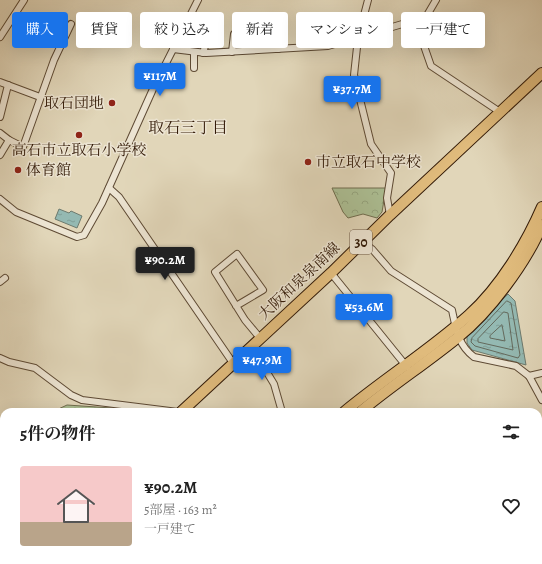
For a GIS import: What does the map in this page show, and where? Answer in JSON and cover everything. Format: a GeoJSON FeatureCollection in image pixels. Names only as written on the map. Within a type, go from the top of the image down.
{"type":"FeatureCollection","features":[{"type":"Feature","properties":{"kind":"main road","name":"大阪和泉泉南線"},"geometry":{"type":"LineString","coordinates":[[185,408],[331,273],[362,241],[542,73]]}},
{"type":"Feature","properties":{"kind":"main road"},"geometry":{"type":"LineString","coordinates":[[364,408],[470,314],[506,272],[531,232],[542,207]]}},
{"type":"Feature","properties":{"kind":"main road"},"geometry":{"type":"LineString","coordinates":[[350,408],[458,338],[475,321],[513,276],[542,225]]}},
{"type":"Feature","properties":{"kind":"street"},"geometry":{"type":"LineString","coordinates":[[0,37],[24,0]]}},
{"type":"Feature","properties":{"kind":"street"},"geometry":{"type":"LineString","coordinates":[[0,199],[16,212],[76,238],[84,235],[109,188],[153,89],[198,0]]}},
{"type":"Feature","properties":{"kind":"street"},"geometry":{"type":"LineString","coordinates":[[365,12],[368,0]]}},
{"type":"Feature","properties":{"kind":"street"},"geometry":{"type":"LineString","coordinates":[[429,12],[436,0]]}},
{"type":"Feature","properties":{"kind":"street"},"geometry":{"type":"LineString","coordinates":[[0,133],[22,147],[54,60],[71,24]]}},
{"type":"Feature","properties":{"kind":"street"},"geometry":{"type":"LineString","coordinates":[[232,52],[234,34],[278,32],[278,49]]}},
{"type":"Feature","properties":{"kind":"street"},"geometry":{"type":"LineString","coordinates":[[203,53],[204,48]]}},
{"type":"Feature","properties":{"kind":"street"},"geometry":{"type":"LineString","coordinates":[[173,49],[203,53],[296,48]]}},
{"type":"Feature","properties":{"kind":"street"},"geometry":{"type":"LineString","coordinates":[[357,48],[354,75],[371,144],[391,174],[387,198],[390,215]]}},
{"type":"Feature","properties":{"kind":"street"},"geometry":{"type":"LineString","coordinates":[[425,48],[431,66],[500,112]]}},
{"type":"Feature","properties":{"kind":"street"},"geometry":{"type":"LineString","coordinates":[[194,52],[194,68]]}},
{"type":"Feature","properties":{"kind":"street"},"geometry":{"type":"LineString","coordinates":[[0,82],[40,97]]}},
{"type":"Feature","properties":{"kind":"street"},"geometry":{"type":"LineString","coordinates":[[0,117],[8,85]]}},
{"type":"Feature","properties":{"kind":"street"},"geometry":{"type":"LineString","coordinates":[[0,155],[9,140]]}},
{"type":"Feature","properties":{"kind":"street"},"geometry":{"type":"LineString","coordinates":[[109,188],[119,197],[233,363]]}},
{"type":"Feature","properties":{"kind":"street"},"geometry":{"type":"LineString","coordinates":[[362,241],[372,249],[391,271],[452,310],[458,338],[474,357],[516,366],[529,376],[542,400]]}},
{"type":"Feature","properties":{"kind":"street"},"geometry":{"type":"LineString","coordinates":[[236,306],[263,290],[238,254],[214,272],[236,306],[260,338]]}},
{"type":"Feature","properties":{"kind":"street"},"geometry":{"type":"LineString","coordinates":[[331,273],[408,369]]}},
{"type":"Feature","properties":{"kind":"street"},"geometry":{"type":"LineString","coordinates":[[251,346],[274,384],[281,408]]}},
{"type":"Feature","properties":{"kind":"street"},"geometry":{"type":"LineString","coordinates":[[0,358],[8,362],[35,368],[71,395],[82,400],[146,408]]}},
{"type":"Feature","properties":{"kind":"street"},"geometry":{"type":"LineString","coordinates":[[529,376],[542,373]]}},
{"type":"Feature","properties":{"kind":"green space"},"geometry":{"type":"Polygon","coordinates":[[[332,188],[386,188],[382,212],[377,218],[363,214],[348,218],[343,212],[332,188]]]}},
{"type":"Feature","properties":{"kind":"green space"},"geometry":{"type":"Polygon","coordinates":[[[67,405],[112,408],[61,408],[67,405]]]}},
{"type":"Feature","properties":{"kind":"water"},"geometry":{"type":"Polygon","coordinates":[[[59,209],[69,213],[71,211],[82,216],[77,228],[55,219],[59,209]]]}},
{"type":"Feature","properties":{"kind":"water"},"geometry":{"type":"Polygon","coordinates":[[[508,294],[515,301],[526,365],[472,350],[467,343],[467,336],[508,294]]]}},
{"type":"Feature","properties":{"kind":"place","name":"取石団地"},"geometry":{"type":"Point","coordinates":[112,103]}},
{"type":"Feature","properties":{"kind":"place","name":"高石市立取石小学校"},"geometry":{"type":"Point","coordinates":[79,135]}},
{"type":"Feature","properties":{"kind":"place","name":"市立取石中学校"},"geometry":{"type":"Point","coordinates":[308,162]}},
{"type":"Feature","properties":{"kind":"place","name":"体育館"},"geometry":{"type":"Point","coordinates":[18,170]}},
{"type":"Feature","properties":{"kind":"district","name":"取石三丁目"},"geometry":{"type":"Point","coordinates":[188,128]}}]}
